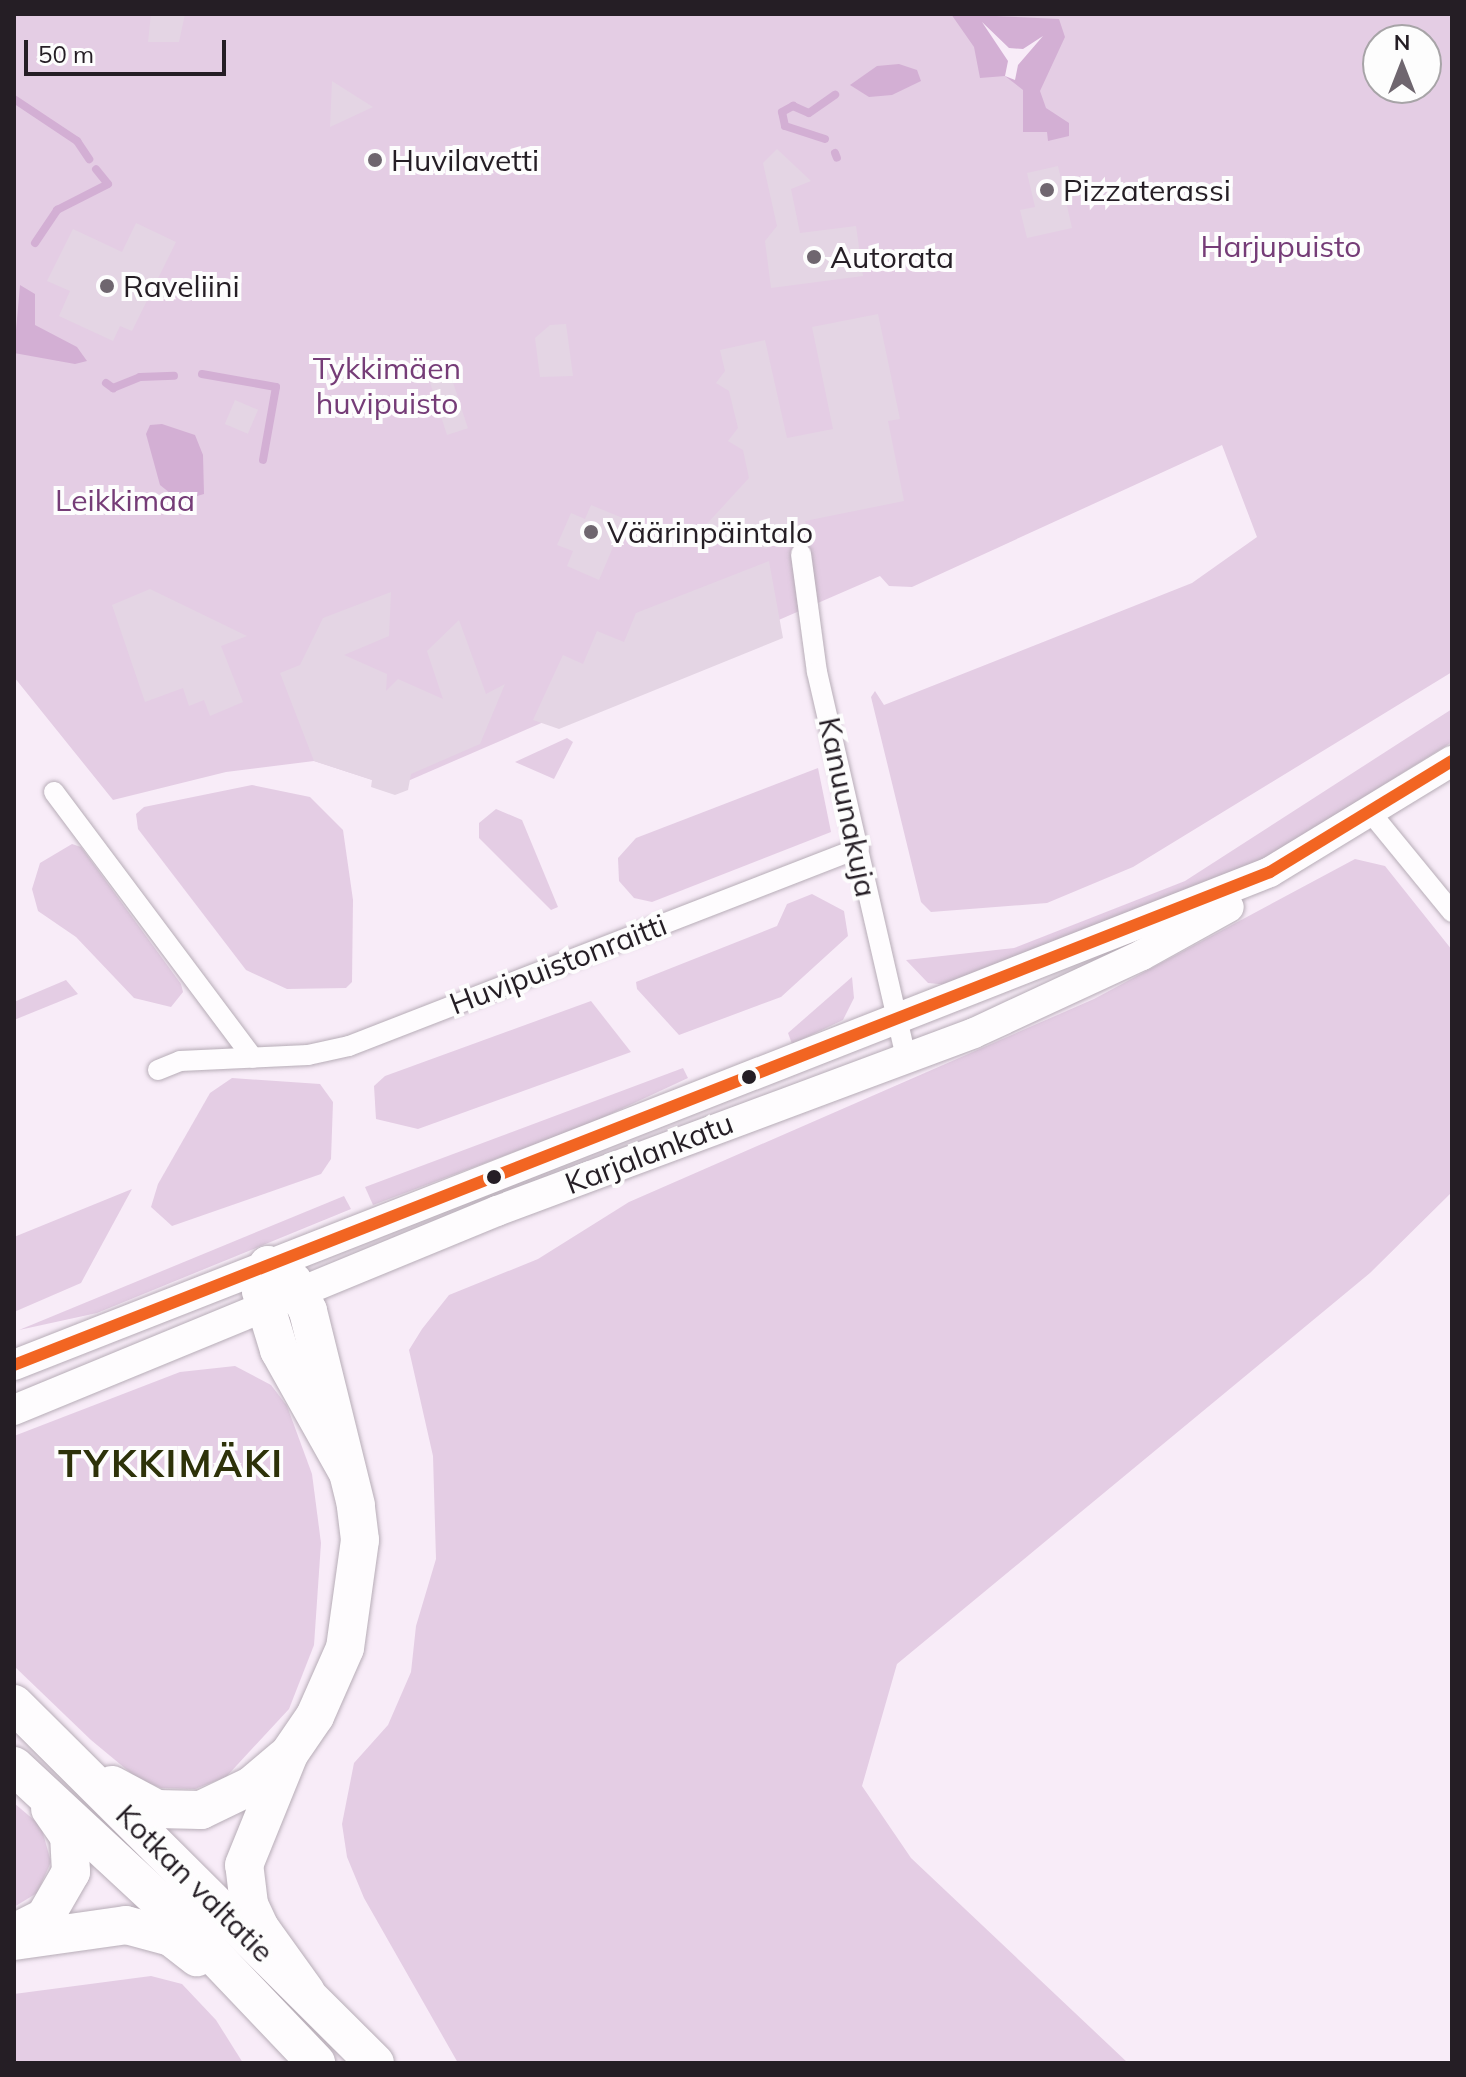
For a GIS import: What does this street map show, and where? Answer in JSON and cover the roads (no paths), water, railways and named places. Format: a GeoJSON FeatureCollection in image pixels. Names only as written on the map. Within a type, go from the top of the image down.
{"type":"FeatureCollection","features":[{"type":"Feature","properties":{"kind":"highway"},"geometry":{"type":"LineString","coordinates":[[268,1265],[301,1293],[347,1471],[360,1540],[354,1614],[331,1684],[289,1754],[249,1845],[244,1885],[260,1928],[306,1992]]}},
{"type":"Feature","properties":{"kind":"highway"},"geometry":{"type":"LineString","coordinates":[[268,1265],[264,1309],[347,1471]]}},
{"type":"Feature","properties":{"kind":"highway"},"geometry":{"type":"LineString","coordinates":[[25,1714],[114,1787],[169,1811],[227,1800],[289,1754]]}},
{"type":"Feature","properties":{"kind":"highway","name":"Kotkan valtatie"},"geometry":{"type":"LineString","coordinates":[[25,1714],[375,2063]]}},
{"type":"Feature","properties":{"kind":"highway"},"geometry":{"type":"LineString","coordinates":[[14,1933],[56,1904],[73,1854],[60,1822],[17,1769]]}},
{"type":"Feature","properties":{"kind":"highway","name":"Kotkan valtatie"},"geometry":{"type":"LineString","coordinates":[[17,1769],[147,1888],[308,2055]]}},
{"type":"Feature","properties":{"kind":"highway"},"geometry":{"type":"LineString","coordinates":[[14,1941],[112,1925],[171,1937],[308,2055]]}},
{"type":"Feature","properties":{"kind":"main road","name":"Karjalankatu"},"geometry":{"type":"LineString","coordinates":[[14,1365],[1270,872],[1452,761]]}},
{"type":"Feature","properties":{"kind":"main road","name":"Karjalankatu"},"geometry":{"type":"LineString","coordinates":[[14,1410],[662,1146],[906,1058],[1142,955],[1232,905],[1270,872]]}},
{"type":"Feature","properties":{"kind":"street","name":"Kanuunakuja"},"geometry":{"type":"LineString","coordinates":[[801,554],[817,672],[859,848],[894,1022],[906,1058]]}},
{"type":"Feature","properties":{"kind":"street"},"geometry":{"type":"LineString","coordinates":[[54,792],[253,1058]]}},
{"type":"Feature","properties":{"kind":"street"},"geometry":{"type":"LineString","coordinates":[[1371,813],[1452,912]]}},
{"type":"Feature","properties":{"kind":"street","name":"Huvipuistonraitti"},"geometry":{"type":"LineString","coordinates":[[158,1070],[180,1061],[253,1058],[349,1046],[859,848]]}},
{"type":"Feature","properties":{"kind":"waterway"},"geometry":{"type":"LineString","coordinates":[[825,139],[785,126],[782,112],[793,106],[809,113],[835,95]]}},
{"type":"Feature","properties":{"kind":"waterway"},"geometry":{"type":"LineString","coordinates":[[14,99],[77,141],[89,159]]}},
{"type":"Feature","properties":{"kind":"waterway"},"geometry":{"type":"LineString","coordinates":[[835,153],[837,158]]}},
{"type":"Feature","properties":{"kind":"waterway"},"geometry":{"type":"LineString","coordinates":[[35,243],[57,210],[108,184],[96,169]]}},
{"type":"Feature","properties":{"kind":"waterway"},"geometry":{"type":"LineString","coordinates":[[202,374],[276,387],[263,460]]}},
{"type":"Feature","properties":{"kind":"waterway"},"geometry":{"type":"LineString","coordinates":[[106,383],[113,388],[140,377],[174,376]]}},
{"type":"Feature","properties":{"kind":"place","name":"Huvilavetti"},"geometry":{"type":"Point","coordinates":[375,160]}},
{"type":"Feature","properties":{"kind":"place","name":"Pizzaterassi"},"geometry":{"type":"Point","coordinates":[1047,190]}},
{"type":"Feature","properties":{"kind":"place","name":"Autorata"},"geometry":{"type":"Point","coordinates":[814,257]}},
{"type":"Feature","properties":{"kind":"place","name":"Raveliini"},"geometry":{"type":"Point","coordinates":[107,286]}},
{"type":"Feature","properties":{"kind":"place","name":"Väärinpäintalo"},"geometry":{"type":"Point","coordinates":[591,532]}},
{"type":"Feature","properties":{"kind":"district","name":"TYKKIMÄKI"},"geometry":{"type":"Point","coordinates":[171,1464]}},
{"type":"Feature","properties":{"kind":"park label","name":"Harjupuisto"},"geometry":{"type":"Point","coordinates":[1281,246]}},
{"type":"Feature","properties":{"kind":"park label","name":"Tykkimäen huvipuisto"},"geometry":{"type":"Point","coordinates":[387,385]}},
{"type":"Feature","properties":{"kind":"park label","name":"Leikkimaa"},"geometry":{"type":"Point","coordinates":[125,500]}}]}
